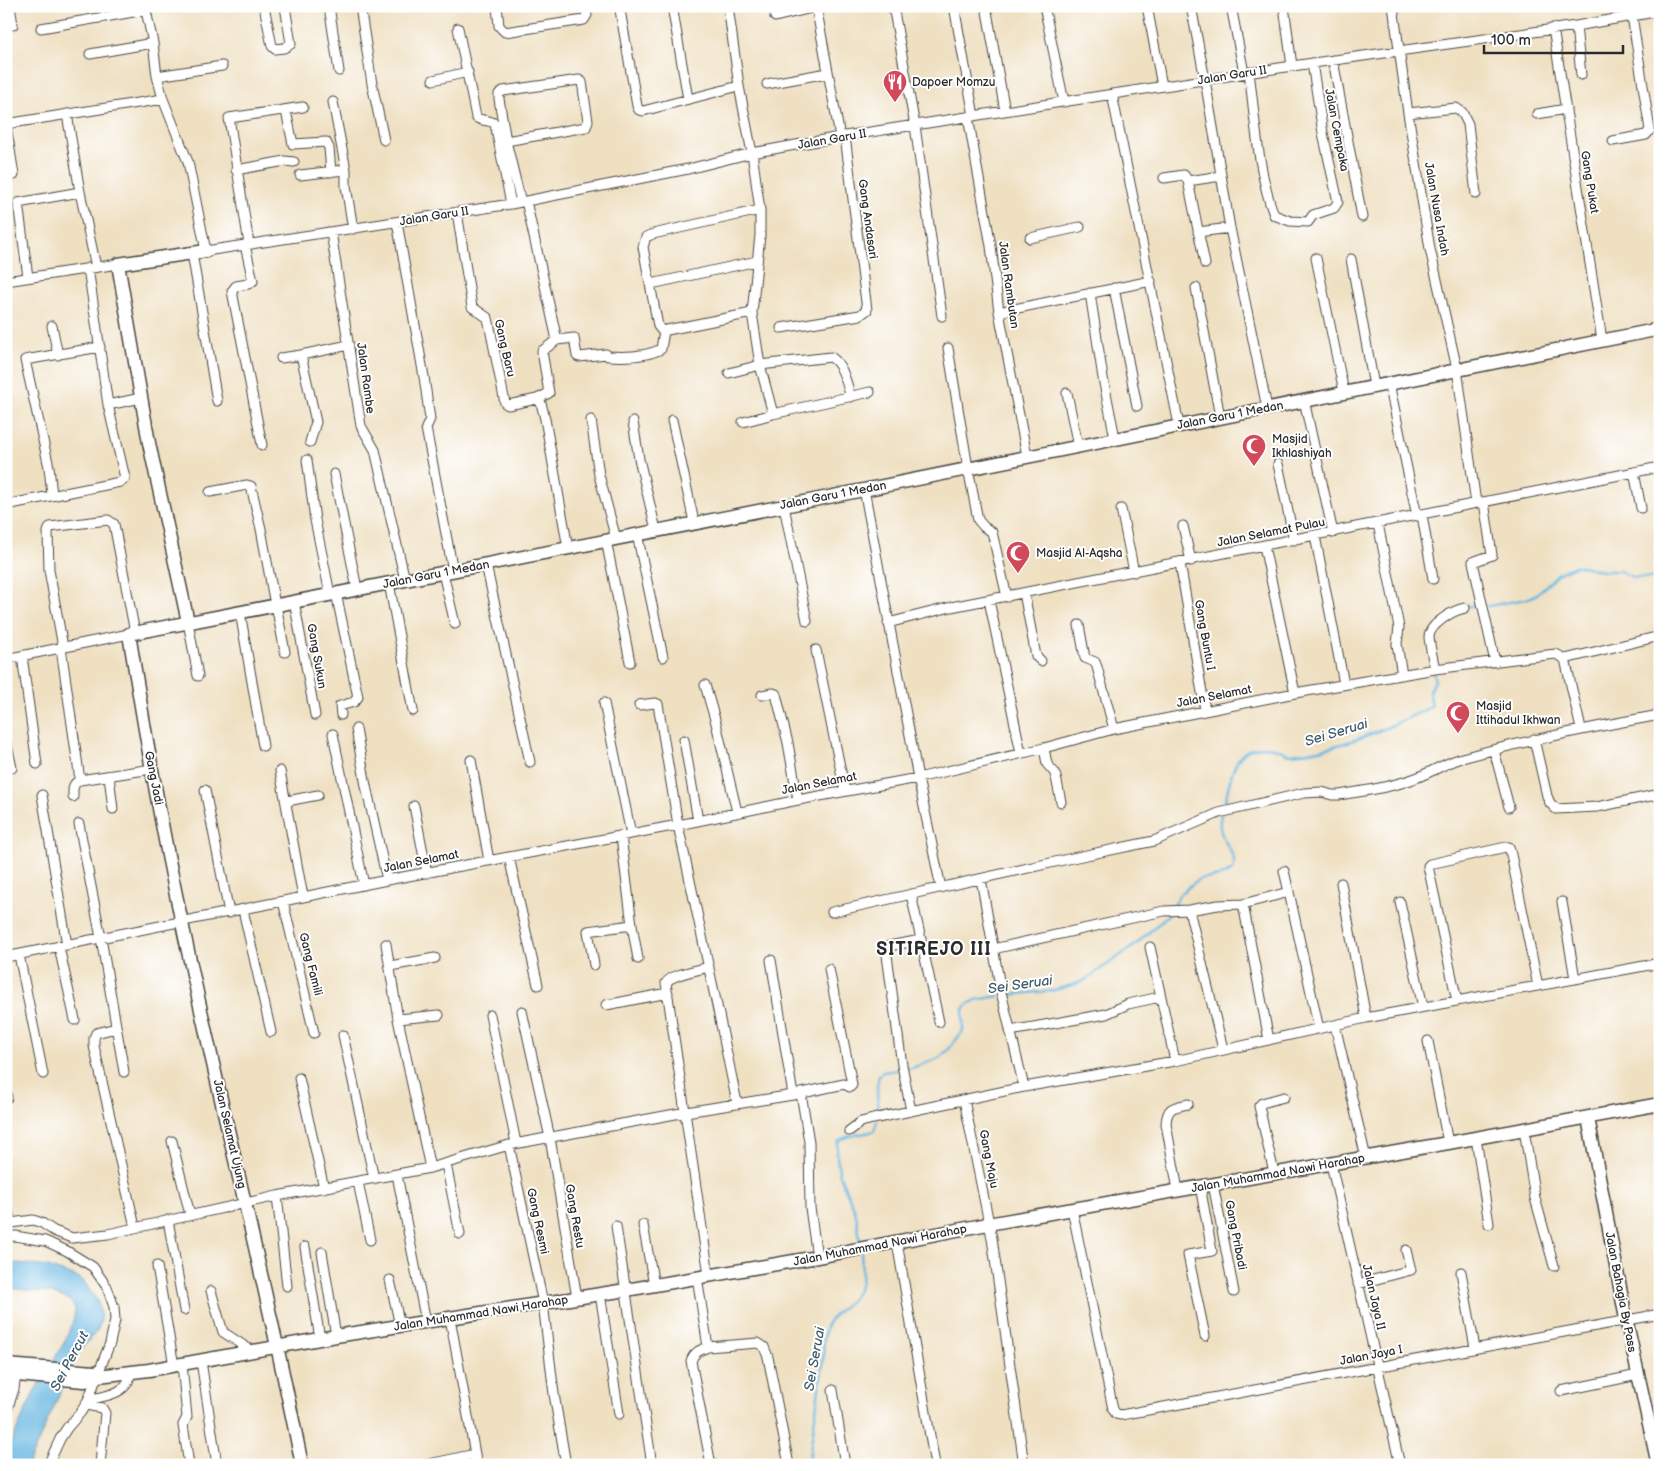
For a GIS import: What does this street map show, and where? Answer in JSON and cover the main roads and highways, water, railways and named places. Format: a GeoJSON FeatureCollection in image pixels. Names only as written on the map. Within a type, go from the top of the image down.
{"type":"FeatureCollection","features":[{"type":"Feature","properties":{"kind":"water","name":"Sei Percut"},"geometry":{"type":"Polygon","coordinates":[[[18,1263],[48,1267],[77,1277],[85,1283],[98,1302],[101,1321],[97,1331],[78,1353],[28,1465],[6,1465],[6,1455],[18,1427],[35,1390],[65,1341],[74,1318],[75,1308],[69,1300],[51,1293],[6,1288],[6,1264],[18,1263]]]}},
{"type":"Feature","properties":{"kind":"waterway","name":"Sei Seruai"},"geometry":{"type":"LineString","coordinates":[[1488,606],[1526,599],[1537,594],[1559,573],[1575,566],[1602,571],[1620,571],[1632,577],[1660,578]]}},
{"type":"Feature","properties":{"kind":"waterway","name":"Sei Seruai"},"geometry":{"type":"LineString","coordinates":[[1467,606],[1478,606]]}},
{"type":"Feature","properties":{"kind":"waterway","name":"Sei Seruai"},"geometry":{"type":"LineString","coordinates":[[1223,810],[1230,780],[1239,758],[1244,753],[1251,749],[1264,747],[1289,754],[1321,750],[1380,730],[1432,705],[1429,691],[1435,681],[1433,672]]}},
{"type":"Feature","properties":{"kind":"waterway","name":"Sei Seruai"},"geometry":{"type":"LineString","coordinates":[[1172,909],[1180,894],[1199,879],[1220,876],[1233,870],[1233,857],[1221,832],[1221,815]]}},
{"type":"Feature","properties":{"kind":"waterway","name":"Sei Seruai"},"geometry":{"type":"LineString","coordinates":[[1005,995],[1051,991],[1082,982],[1134,946],[1169,914]]}},
{"type":"Feature","properties":{"kind":"waterway","name":"Sei Seruai"},"geometry":{"type":"LineString","coordinates":[[878,1115],[877,1086],[879,1075],[883,1072],[912,1068],[939,1058],[963,1031],[963,1011],[967,1005],[976,1000],[999,996]]}},
{"type":"Feature","properties":{"kind":"waterway","name":"Sei Seruai"},"geometry":{"type":"LineString","coordinates":[[860,1244],[856,1215],[838,1168],[838,1142],[850,1136],[874,1131],[877,1121]]}},
{"type":"Feature","properties":{"kind":"waterway","name":"Sei Seruai"},"geometry":{"type":"LineString","coordinates":[[808,1465],[823,1362],[826,1327],[832,1317],[849,1303],[858,1291],[862,1277],[861,1252]]}},
{"type":"Feature","properties":{"kind":"place","name":"Dapoer Momzu"},"geometry":{"type":"Point","coordinates":[895,103]}},
{"type":"Feature","properties":{"kind":"place","name":"Masjid Ikhlashiyah"},"geometry":{"type":"Point","coordinates":[1254,467]}},
{"type":"Feature","properties":{"kind":"place","name":"Masjid Al-Aqsha"},"geometry":{"type":"Point","coordinates":[1018,574]}},
{"type":"Feature","properties":{"kind":"place","name":"Masjid Ittihadul Ikhwan"},"geometry":{"type":"Point","coordinates":[1458,734]}},
{"type":"Feature","properties":{"kind":"district","name":"SITIREJO III"},"geometry":{"type":"Point","coordinates":[934,949]}}]}
